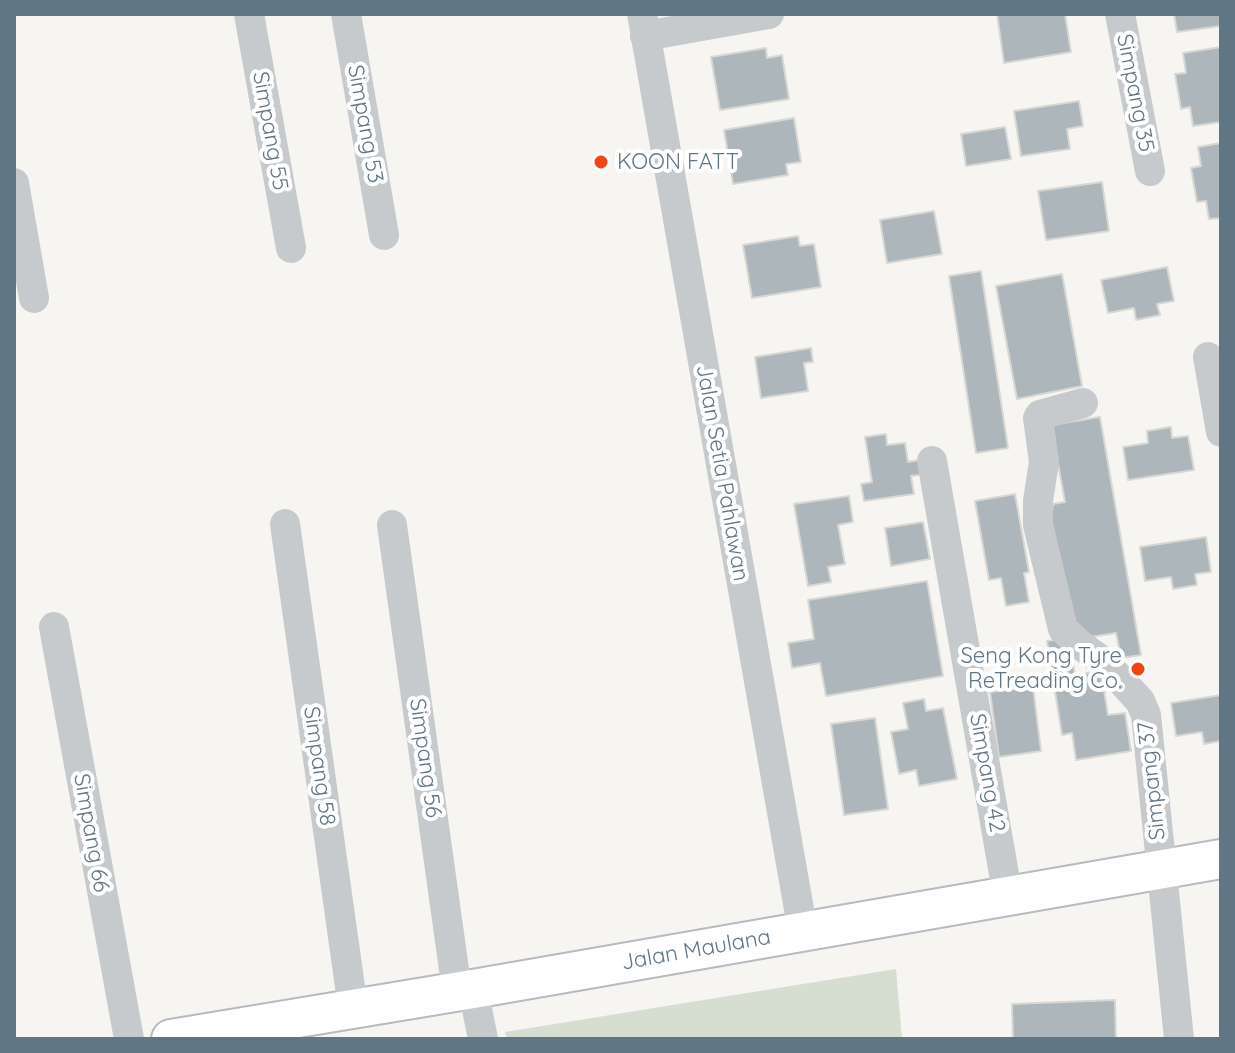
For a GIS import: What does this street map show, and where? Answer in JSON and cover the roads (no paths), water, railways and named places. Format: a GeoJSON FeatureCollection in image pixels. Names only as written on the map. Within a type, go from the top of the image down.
{"type":"FeatureCollection","features":[{"type":"Feature","properties":{"kind":"main road","name":"Jalan Maulana"},"geometry":{"type":"LineString","coordinates":[[171,1039],[271,1031],[353,1008],[1221,859]]}},
{"type":"Feature","properties":{"kind":"street","name":"Simpang 55"},"geometry":{"type":"LineString","coordinates":[[249,14],[291,248]]}},
{"type":"Feature","properties":{"kind":"street","name":"Simpang 53"},"geometry":{"type":"LineString","coordinates":[[346,14],[384,235]]}},
{"type":"Feature","properties":{"kind":"street"},"geometry":{"type":"LineString","coordinates":[[644,25],[769,14]]}},
{"type":"Feature","properties":{"kind":"street","name":"Simpang 35"},"geometry":{"type":"LineString","coordinates":[[1120,14],[1150,171]]}},
{"type":"Feature","properties":{"kind":"street","name":"Jalan Setia Pahlawan"},"geometry":{"type":"LineString","coordinates":[[644,25],[803,932]]}},
{"type":"Feature","properties":{"kind":"street"},"geometry":{"type":"LineString","coordinates":[[14,183],[34,298]]}},
{"type":"Feature","properties":{"kind":"street"},"geometry":{"type":"LineString","coordinates":[[1208,357],[1221,432]]}},
{"type":"Feature","properties":{"kind":"street","name":"Simpang 37"},"geometry":{"type":"LineString","coordinates":[[1083,403],[1038,418],[1044,462],[1038,525],[1063,629],[1105,663],[1140,701],[1146,715],[1179,1039]]}},
{"type":"Feature","properties":{"kind":"street","name":"Simpang 42"},"geometry":{"type":"LineString","coordinates":[[932,461],[1008,897]]}},
{"type":"Feature","properties":{"kind":"street","name":"Simpang 58"},"geometry":{"type":"LineString","coordinates":[[285,524],[353,1008]]}},
{"type":"Feature","properties":{"kind":"street","name":"Simpang 56"},"geometry":{"type":"LineString","coordinates":[[392,525],[465,990]]}},
{"type":"Feature","properties":{"kind":"street","name":"Simpang 66"},"geometry":{"type":"LineString","coordinates":[[54,627],[129,1039]]}},
{"type":"Feature","properties":{"kind":"street"},"geometry":{"type":"LineString","coordinates":[[465,990],[483,1039]]}},
{"type":"Feature","properties":{"kind":"place","name":"KOON FATT"},"geometry":{"type":"Point","coordinates":[601,162]}},
{"type":"Feature","properties":{"kind":"place","name":"Seng Kong Tyre ReTreading Co."},"geometry":{"type":"Point","coordinates":[1138,669]}}]}
